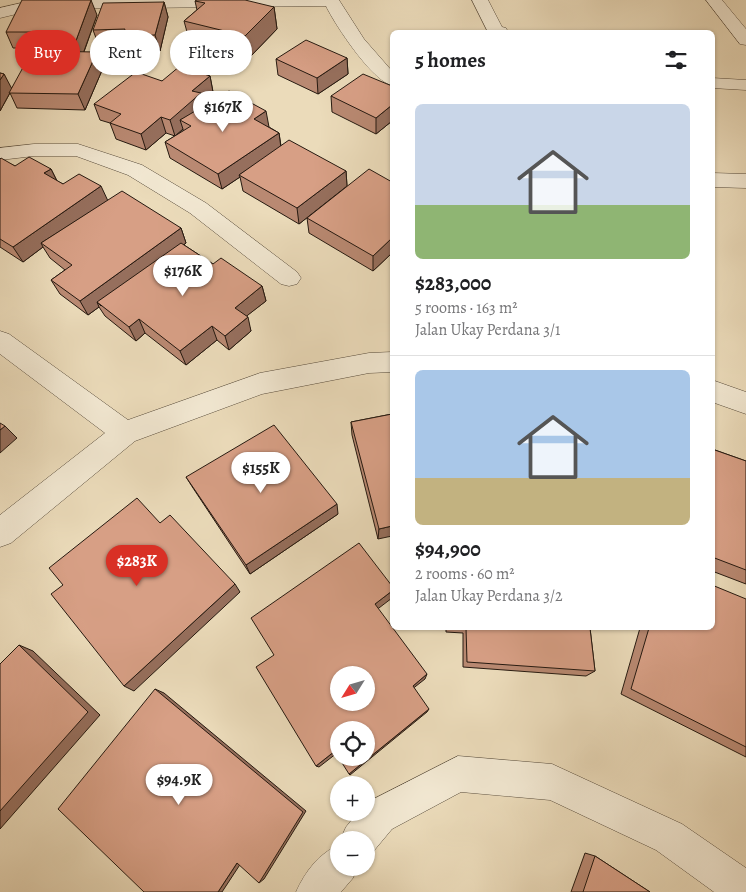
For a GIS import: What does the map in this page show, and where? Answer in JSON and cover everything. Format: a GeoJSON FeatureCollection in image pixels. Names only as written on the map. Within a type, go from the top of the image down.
{"type":"FeatureCollection","features":[{"type":"Feature","properties":{"kind":"street"},"geometry":{"type":"LineString","coordinates":[[0,13],[37,4],[331,0],[377,65],[390,78]]}},
{"type":"Feature","properties":{"kind":"street"},"geometry":{"type":"LineString","coordinates":[[480,0],[495,30]]}},
{"type":"Feature","properties":{"kind":"street"},"geometry":{"type":"LineString","coordinates":[[714,0],[746,40]]}},
{"type":"Feature","properties":{"kind":"street"},"geometry":{"type":"LineString","coordinates":[[715,83],[746,85]]}},
{"type":"Feature","properties":{"kind":"street"},"geometry":{"type":"LineString","coordinates":[[0,154],[34,150],[78,150],[134,170],[198,208],[289,278]]}},
{"type":"Feature","properties":{"kind":"street"},"geometry":{"type":"LineString","coordinates":[[715,180],[746,181]]}},
{"type":"Feature","properties":{"kind":"street"},"geometry":{"type":"LineString","coordinates":[[0,342],[126,433]]}},
{"type":"Feature","properties":{"kind":"street"},"geometry":{"type":"LineString","coordinates":[[0,533],[126,433],[260,384],[369,364],[390,362]]}},
{"type":"Feature","properties":{"kind":"street"},"geometry":{"type":"LineString","coordinates":[[715,392],[746,402]]}},
{"type":"Feature","properties":{"kind":"street"},"geometry":{"type":"LineString","coordinates":[[366,831],[379,816],[458,774],[552,782],[669,837],[746,892]]}},
{"type":"Feature","properties":{"kind":"street"},"geometry":{"type":"LineString","coordinates":[[316,892],[330,875]]}},
{"type":"Feature","properties":{"kind":"building"},"geometry":{"type":"Polygon","coordinates":[[[22,0],[91,0],[80,30],[15,30],[15,32],[6,32],[22,0]]]}},
{"type":"Feature","properties":{"kind":"building"},"geometry":{"type":"Polygon","coordinates":[[[245,0],[274,7],[251,30],[221,30],[184,21],[205,3],[195,1],[245,0]]]}},
{"type":"Feature","properties":{"kind":"building"},"geometry":{"type":"Polygon","coordinates":[[[164,2],[156,30],[93,30],[103,3],[164,2]]]}},
{"type":"Feature","properties":{"kind":"building"},"geometry":{"type":"Polygon","coordinates":[[[306,40],[347,58],[317,78],[276,59],[306,40]]]}},
{"type":"Feature","properties":{"kind":"building"},"geometry":{"type":"Polygon","coordinates":[[[80,52],[90,52],[90,67],[78,94],[9,93],[19,75],[80,75],[80,52]]]}},
{"type":"Feature","properties":{"kind":"building"},"geometry":{"type":"Polygon","coordinates":[[[170,74],[210,76],[192,91],[201,93],[170,120],[161,117],[141,134],[110,123],[121,114],[94,104],[132,75],[145,75],[162,81],[170,74]]]}},
{"type":"Feature","properties":{"kind":"building"},"geometry":{"type":"Polygon","coordinates":[[[363,74],[390,85],[390,107],[376,118],[331,96],[363,74]]]}},
{"type":"Feature","properties":{"kind":"building"},"geometry":{"type":"Polygon","coordinates":[[[229,91],[266,111],[254,119],[279,133],[218,174],[165,142],[191,126],[180,120],[229,91]]]}},
{"type":"Feature","properties":{"kind":"building"},"geometry":{"type":"Polygon","coordinates":[[[289,140],[346,171],[297,208],[239,175],[289,140]]]}},
{"type":"Feature","properties":{"kind":"building"},"geometry":{"type":"Polygon","coordinates":[[[29,157],[51,169],[44,173],[63,184],[79,174],[101,186],[13,247],[0,239],[0,159],[15,166],[29,157]]]}},
{"type":"Feature","properties":{"kind":"building"},"geometry":{"type":"Polygon","coordinates":[[[369,169],[390,181],[390,240],[373,256],[307,218],[369,169]]]}},
{"type":"Feature","properties":{"kind":"building"},"geometry":{"type":"Polygon","coordinates":[[[122,191],[181,228],[80,301],[51,280],[72,265],[41,243],[122,191]]]}},
{"type":"Feature","properties":{"kind":"building"},"geometry":{"type":"Polygon","coordinates":[[[181,243],[213,264],[221,258],[262,286],[235,308],[248,317],[225,336],[212,326],[180,351],[139,319],[129,327],[97,302],[181,243]]]}},
{"type":"Feature","properties":{"kind":"building"},"geometry":{"type":"Polygon","coordinates":[[[390,414],[390,526],[379,529],[351,422],[390,414]]]}},
{"type":"Feature","properties":{"kind":"building"},"geometry":{"type":"Polygon","coordinates":[[[0,423],[5,426],[0,430],[0,423]]]}},
{"type":"Feature","properties":{"kind":"building"},"geometry":{"type":"Polygon","coordinates":[[[274,425],[337,504],[246,565],[186,477],[274,425]]]}},
{"type":"Feature","properties":{"kind":"building"},"geometry":{"type":"Polygon","coordinates":[[[715,450],[746,461],[746,570],[715,558],[715,450]]]}},
{"type":"Feature","properties":{"kind":"building"},"geometry":{"type":"Polygon","coordinates":[[[137,498],[160,523],[170,515],[235,584],[124,686],[51,594],[63,585],[49,568],[137,498]]]}},
{"type":"Feature","properties":{"kind":"building"},"geometry":{"type":"Polygon","coordinates":[[[359,543],[390,583],[390,593],[375,604],[390,624],[390,630],[394,630],[427,674],[413,686],[429,709],[375,753],[375,721],[330,721],[330,755],[316,766],[256,667],[274,655],[251,618],[359,543]]]}},
{"type":"Feature","properties":{"kind":"building"},"geometry":{"type":"Polygon","coordinates":[[[715,586],[746,599],[746,747],[631,689],[648,630],[715,630],[715,586]]]}},
{"type":"Feature","properties":{"kind":"building"},"geometry":{"type":"Polygon","coordinates":[[[466,630],[590,630],[595,671],[467,662],[466,630]]]}},
{"type":"Feature","properties":{"kind":"building"},"geometry":{"type":"Polygon","coordinates":[[[19,645],[88,712],[0,811],[0,664],[19,645]]]}},
{"type":"Feature","properties":{"kind":"building"},"geometry":{"type":"Polygon","coordinates":[[[155,689],[303,812],[259,883],[237,863],[218,892],[144,892],[58,809],[155,689]]]}},
{"type":"Feature","properties":{"kind":"building"},"geometry":{"type":"Polygon","coordinates":[[[344,766],[359,766],[349,774],[344,766]]]}},
{"type":"Feature","properties":{"kind":"building"},"geometry":{"type":"Polygon","coordinates":[[[595,856],[650,892],[583,892],[595,856]]]}}]}
